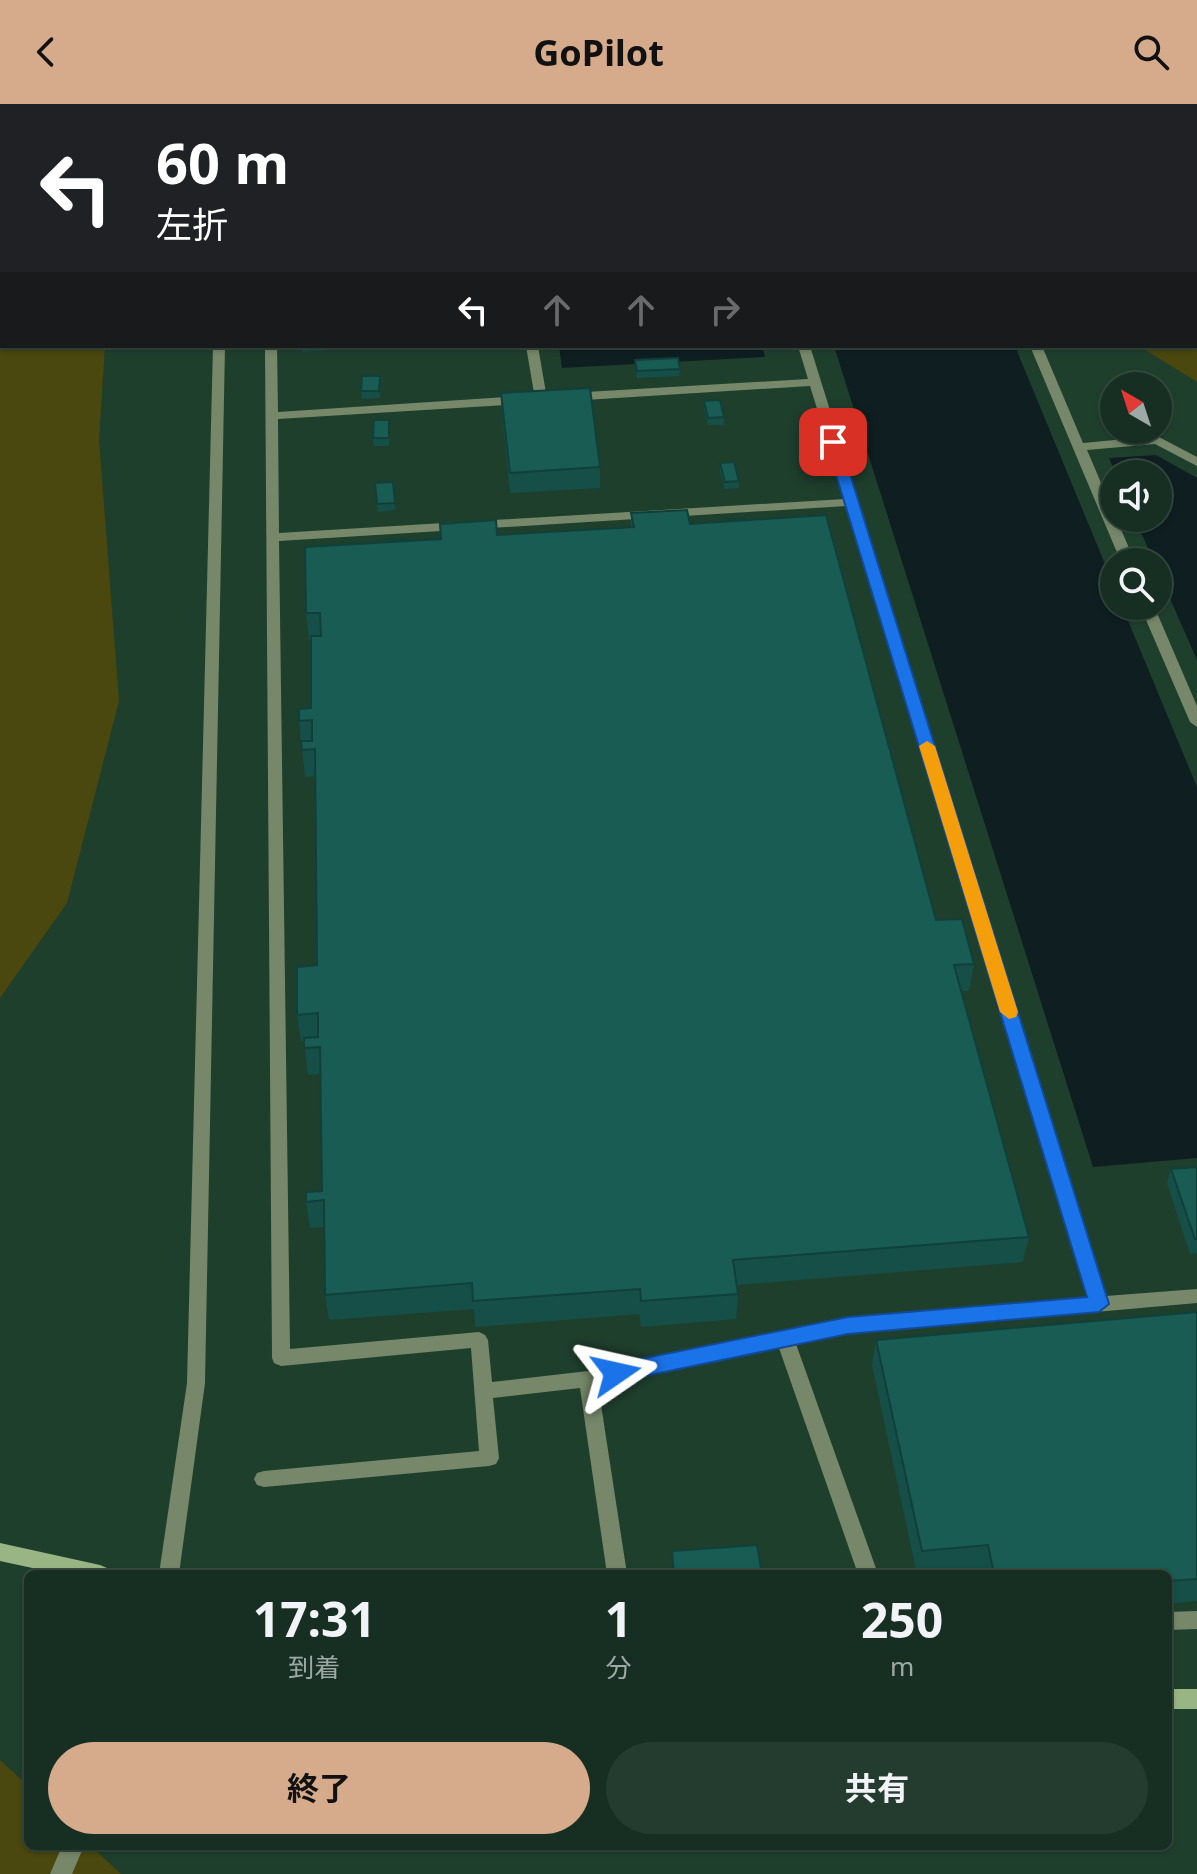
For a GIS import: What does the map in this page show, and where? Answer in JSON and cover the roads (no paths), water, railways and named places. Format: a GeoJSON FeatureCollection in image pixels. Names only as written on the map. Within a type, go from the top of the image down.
{"type":"FeatureCollection","features":[{"type":"Feature","properties":{"kind":"main road"},"geometry":{"type":"LineString","coordinates":[[0,1552],[82,1570]]}},
{"type":"Feature","properties":{"kind":"main road"},"geometry":{"type":"LineString","coordinates":[[1172,1699],[1197,1699]]}},
{"type":"Feature","properties":{"kind":"street"},"geometry":{"type":"LineString","coordinates":[[170,1570],[196,1383],[219,348]]}},
{"type":"Feature","properties":{"kind":"street"},"geometry":{"type":"LineString","coordinates":[[264,1479],[489,1458],[479,1340],[281,1358],[271,348]]}},
{"type":"Feature","properties":{"kind":"street"},"geometry":{"type":"LineString","coordinates":[[532,348],[541,399]]}},
{"type":"Feature","properties":{"kind":"street"},"geometry":{"type":"LineString","coordinates":[[805,348],[1099,1304]]}},
{"type":"Feature","properties":{"kind":"street"},"geometry":{"type":"LineString","coordinates":[[1037,348],[1122,548]]}},
{"type":"Feature","properties":{"kind":"street"},"geometry":{"type":"LineString","coordinates":[[272,416],[815,382]]}},
{"type":"Feature","properties":{"kind":"street"},"geometry":{"type":"LineString","coordinates":[[1079,447],[1157,440],[1197,462]]}},
{"type":"Feature","properties":{"kind":"street"},"geometry":{"type":"LineString","coordinates":[[273,537],[852,502]]}},
{"type":"Feature","properties":{"kind":"street"},"geometry":{"type":"LineString","coordinates":[[1153,620],[1197,722]]}},
{"type":"Feature","properties":{"kind":"street"},"geometry":{"type":"LineString","coordinates":[[484,1391],[588,1379],[848,1326],[1197,1296]]}},
{"type":"Feature","properties":{"kind":"street"},"geometry":{"type":"LineString","coordinates":[[785,1339],[867,1570]]}},
{"type":"Feature","properties":{"kind":"street"},"geometry":{"type":"LineString","coordinates":[[588,1379],[616,1570]]}},
{"type":"Feature","properties":{"kind":"street"},"geometry":{"type":"LineString","coordinates":[[1172,1621],[1197,1620]]}},
{"type":"Feature","properties":{"kind":"street"},"geometry":{"type":"LineString","coordinates":[[61,1874],[71,1850]]}}]}
